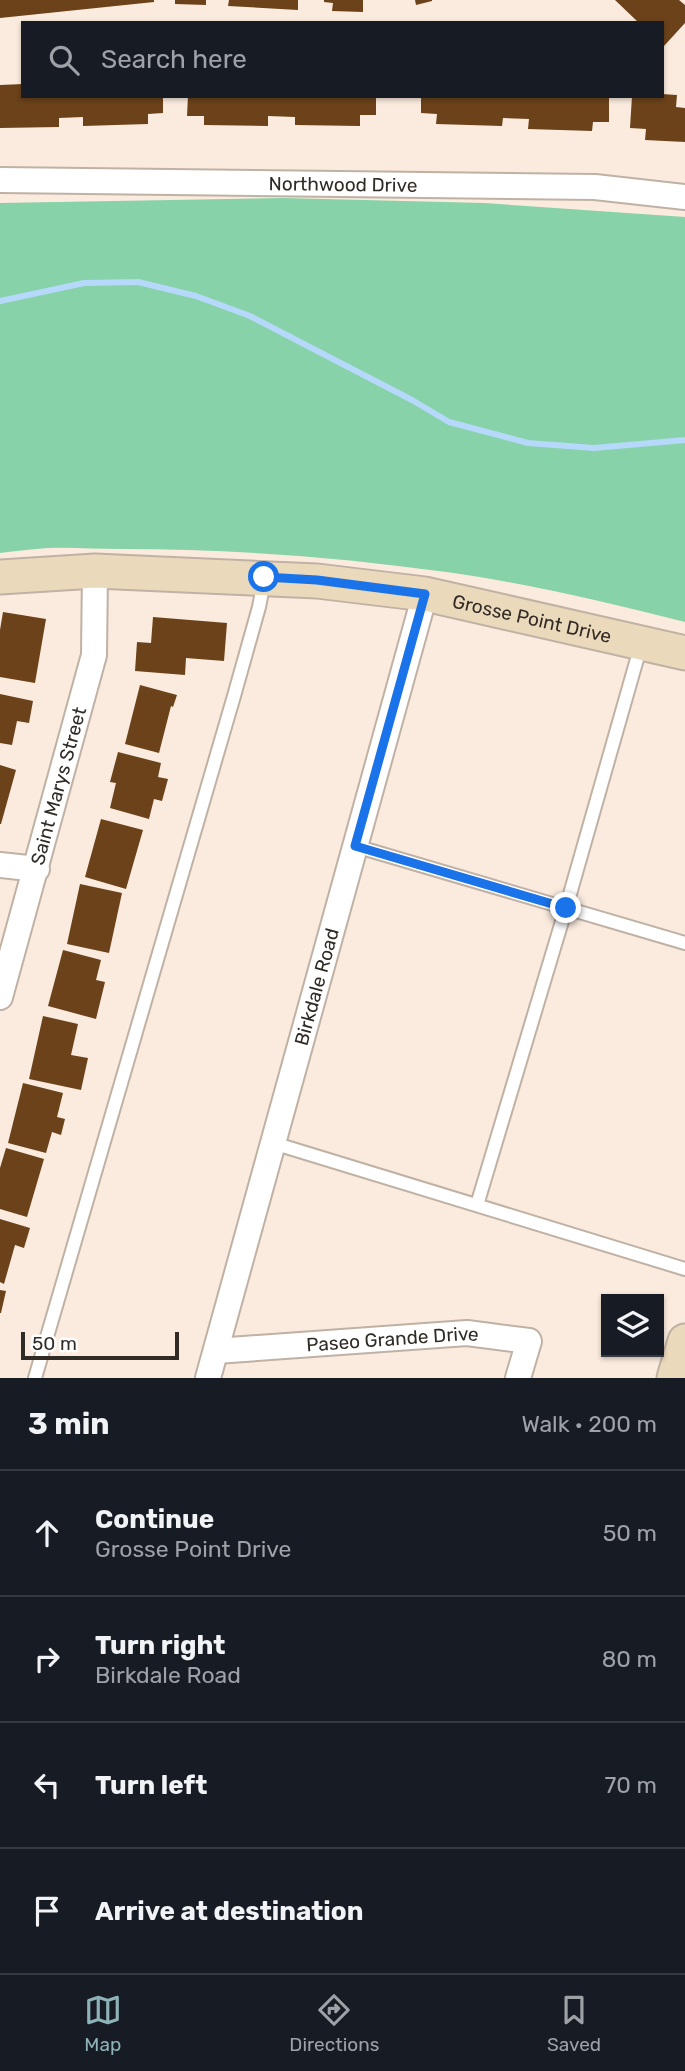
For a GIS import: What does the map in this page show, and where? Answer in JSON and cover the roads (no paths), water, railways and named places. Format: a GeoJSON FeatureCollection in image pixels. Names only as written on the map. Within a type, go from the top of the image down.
{"type":"FeatureCollection","features":[{"type":"Feature","properties":{"kind":"street","name":"Northwood Drive"},"geometry":{"type":"LineString","coordinates":[[0,180],[595,187],[685,197]]}},
{"type":"Feature","properties":{"kind":"street","name":"Grosse Point Drive"},"geometry":{"type":"LineString","coordinates":[[0,577],[95,571],[317,580],[425,594],[685,653]]}},
{"type":"Feature","properties":{"kind":"street","name":"Saint Marys Street"},"geometry":{"type":"LineString","coordinates":[[0,996],[94,656],[95,571]]}},
{"type":"Feature","properties":{"kind":"street","name":"Birkdale Road"},"geometry":{"type":"LineString","coordinates":[[208,1378],[425,594]]}},
{"type":"Feature","properties":{"kind":"street"},"geometry":{"type":"LineString","coordinates":[[0,865],[37,869]]}},
{"type":"Feature","properties":{"kind":"street","name":"Paseo Grande Drive"},"geometry":{"type":"LineString","coordinates":[[216,1351],[467,1333],[529,1341],[518,1378]]}},
{"type":"Feature","properties":{"kind":"street"},"geometry":{"type":"LineString","coordinates":[[674,1378],[685,1341]]}},
{"type":"Feature","properties":{"kind":"lane"},"geometry":{"type":"LineString","coordinates":[[35,1378],[234,696],[259,607],[264,577]]}},
{"type":"Feature","properties":{"kind":"lane"},"geometry":{"type":"LineString","coordinates":[[477,1205],[566,908],[641,643]]}},
{"type":"Feature","properties":{"kind":"lane"},"geometry":{"type":"LineString","coordinates":[[355,846],[685,943]]}},
{"type":"Feature","properties":{"kind":"lane"},"geometry":{"type":"LineString","coordinates":[[273,1143],[685,1269]]}},
{"type":"Feature","properties":{"kind":"waterway"},"geometry":{"type":"LineString","coordinates":[[0,301],[84,283],[138,282],[196,296],[250,316],[449,422],[528,443],[594,448],[685,440]]}}]}
